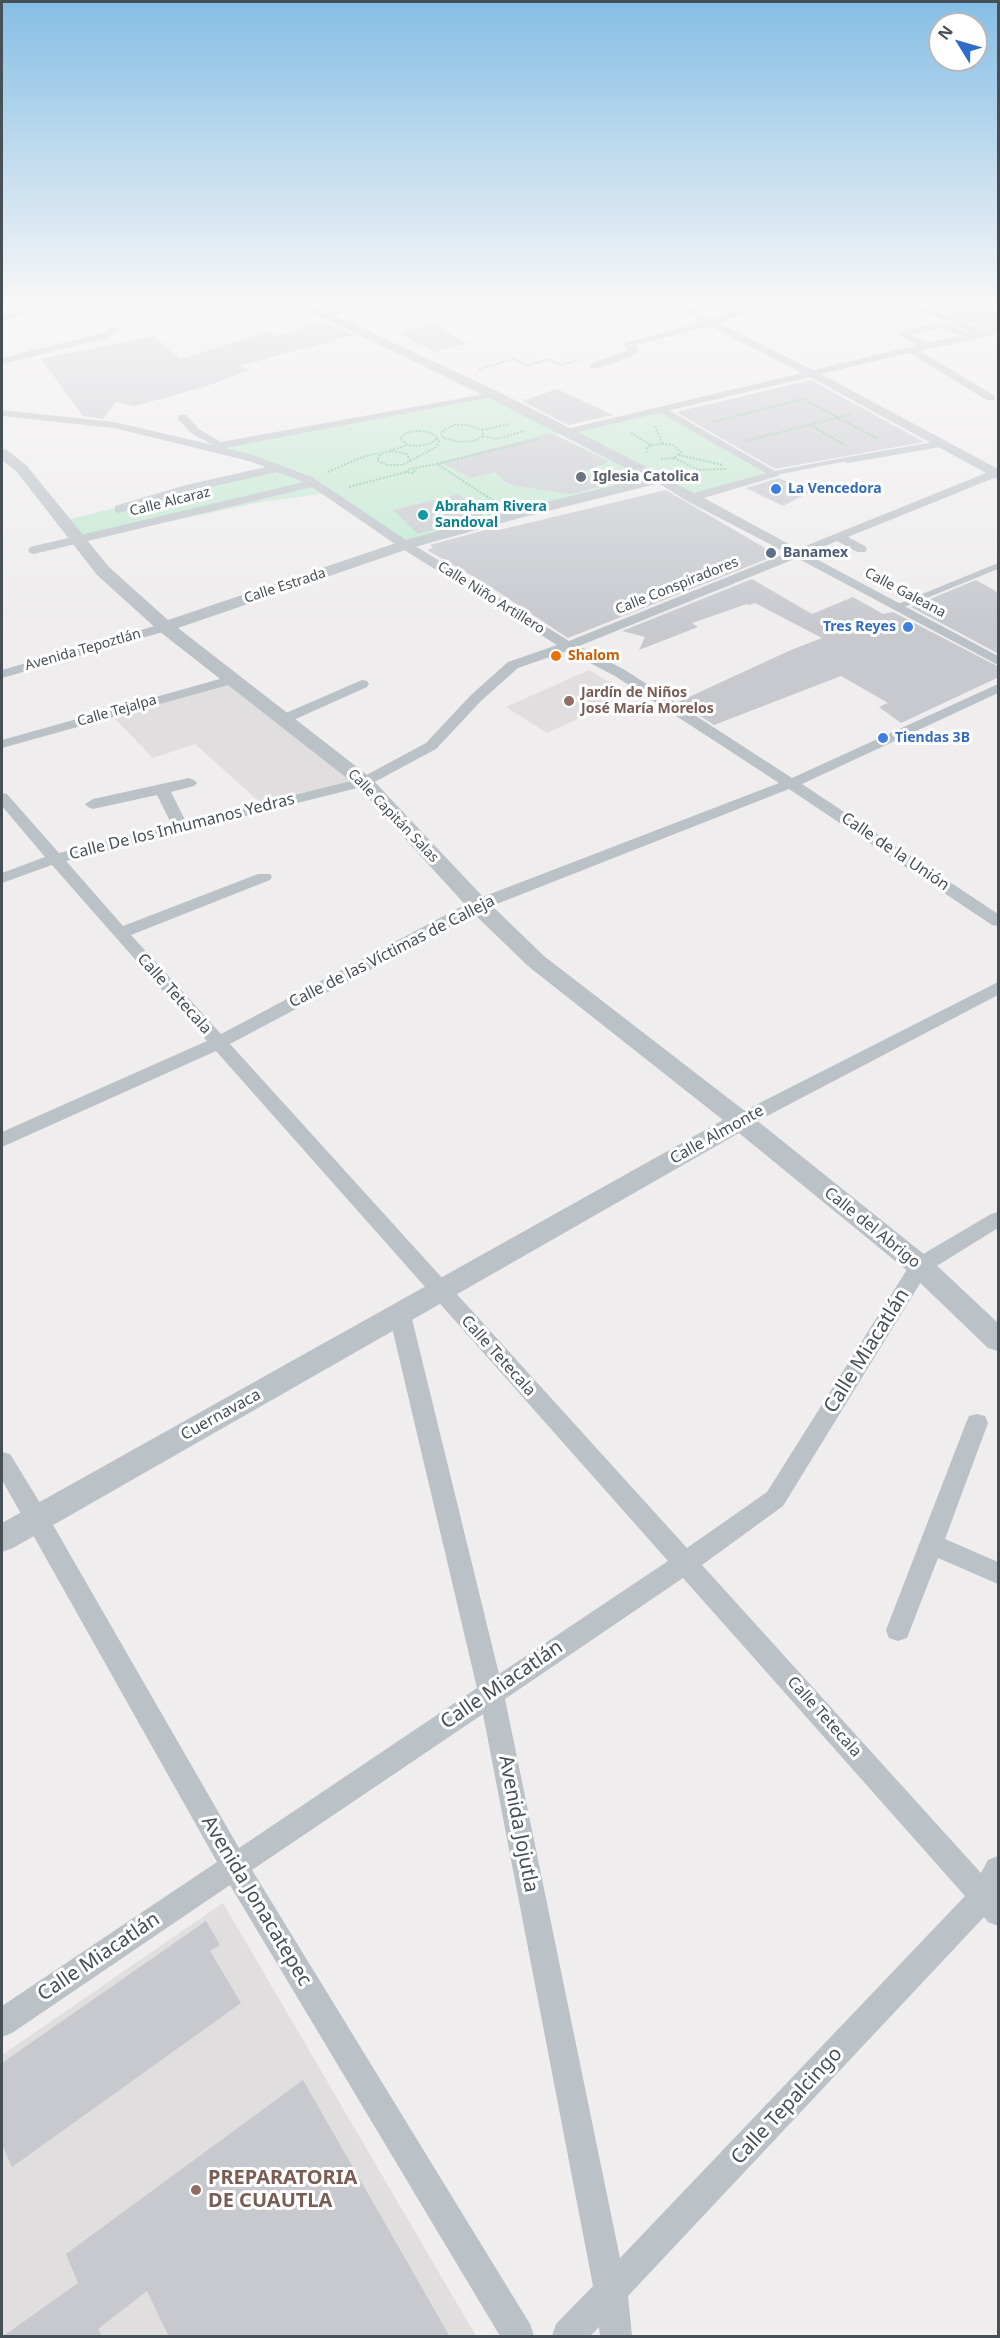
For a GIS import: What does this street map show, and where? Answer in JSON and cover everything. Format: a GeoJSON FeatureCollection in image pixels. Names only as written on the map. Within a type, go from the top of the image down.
{"type":"FeatureCollection","features":[{"type":"Feature","properties":{"kind":"street"},"geometry":{"type":"LineString","coordinates":[[2,413],[114,425],[209,447],[404,411]]}},
{"type":"Feature","properties":{"kind":"street"},"geometry":{"type":"LineString","coordinates":[[525,411],[659,479]]}},
{"type":"Feature","properties":{"kind":"street"},"geometry":{"type":"LineString","coordinates":[[566,432],[657,411]]}},
{"type":"Feature","properties":{"kind":"street"},"geometry":{"type":"LineString","coordinates":[[664,411],[774,474]]}},
{"type":"Feature","properties":{"kind":"street"},"geometry":{"type":"LineString","coordinates":[[880,411],[997,473]]}},
{"type":"Feature","properties":{"kind":"street"},"geometry":{"type":"LineString","coordinates":[[182,417],[195,431],[223,446]]}},
{"type":"Feature","properties":{"kind":"street","name":"Calle Niño Artillero"},"geometry":{"type":"LineString","coordinates":[[209,447],[278,468],[313,483],[405,545],[568,646],[620,673],[792,783]]}},
{"type":"Feature","properties":{"kind":"street","name":"Calle Capitán Salas"},"geometry":{"type":"LineString","coordinates":[[2,453],[22,469],[77,542],[103,571],[165,627],[364,782],[478,905],[536,961],[741,1121]]}},
{"type":"Feature","properties":{"kind":"street"},"geometry":{"type":"LineString","coordinates":[[691,498],[774,474],[848,460]]}},
{"type":"Feature","properties":{"kind":"street"},"geometry":{"type":"LineString","coordinates":[[119,509],[190,488],[278,468]]}},
{"type":"Feature","properties":{"kind":"street","name":"Calle Conspiradores"},"geometry":{"type":"LineString","coordinates":[[364,782],[430,746],[476,698],[513,665],[568,646],[997,473]]}},
{"type":"Feature","properties":{"kind":"street","name":"Calle Galeana"},"geometry":{"type":"LineString","coordinates":[[659,479],[999,661]]}},
{"type":"Feature","properties":{"kind":"street","name":"Calle Estrada"},"geometry":{"type":"LineString","coordinates":[[165,627],[405,545],[515,514],[659,479]]}},
{"type":"Feature","properties":{"kind":"street","name":"Calle Alcaraz"},"geometry":{"type":"LineString","coordinates":[[34,550],[77,542],[191,511],[313,483]]}},
{"type":"Feature","properties":{"kind":"street"},"geometry":{"type":"LineString","coordinates":[[840,538],[861,549]]}},
{"type":"Feature","properties":{"kind":"street"},"geometry":{"type":"LineString","coordinates":[[898,606],[999,566]]}},
{"type":"Feature","properties":{"kind":"street","name":"Avenida Tepoztlán"},"geometry":{"type":"LineString","coordinates":[[2,674],[165,627]]}},
{"type":"Feature","properties":{"kind":"street","name":"Calle Tejalpa"},"geometry":{"type":"LineString","coordinates":[[2,744],[234,679]]}},
{"type":"Feature","properties":{"kind":"street"},"geometry":{"type":"LineString","coordinates":[[284,719],[362,684]]}},
{"type":"Feature","properties":{"kind":"street","name":"Calle de las Víctimas de Calleja"},"geometry":{"type":"LineString","coordinates":[[2,1140],[218,1043],[478,905],[792,783],[999,688]]}},
{"type":"Feature","properties":{"kind":"street","name":"Calle De los Inhumanos Yedras"},"geometry":{"type":"LineString","coordinates":[[2,878],[54,859],[364,782]]}},
{"type":"Feature","properties":{"kind":"street"},"geometry":{"type":"LineString","coordinates":[[93,804],[189,783]]}},
{"type":"Feature","properties":{"kind":"street","name":"Calle de la Unión"},"geometry":{"type":"LineString","coordinates":[[792,783],[999,921]]}},
{"type":"Feature","properties":{"kind":"street"},"geometry":{"type":"LineString","coordinates":[[162,789],[181,827]]}},
{"type":"Feature","properties":{"kind":"street","name":"Calle Tetecala"},"geometry":{"type":"LineString","coordinates":[[2,797],[54,859],[440,1292],[991,1904]]}},
{"type":"Feature","properties":{"kind":"street"},"geometry":{"type":"LineString","coordinates":[[120,933],[264,877]]}},
{"type":"Feature","properties":{"kind":"street","name":"Calle Almonte"},"geometry":{"type":"LineString","coordinates":[[440,1292],[741,1121],[999,988]]}},
{"type":"Feature","properties":{"kind":"street","name":"Calle del Abrigo"},"geometry":{"type":"LineString","coordinates":[[741,1121],[920,1266],[999,1340]]}},
{"type":"Feature","properties":{"kind":"street"},"geometry":{"type":"LineString","coordinates":[[920,1266],[999,1220]]}},
{"type":"Feature","properties":{"kind":"street","name":"Calle Miacatlán"},"geometry":{"type":"LineString","coordinates":[[2,2022],[686,1563],[775,1499],[920,1266]]}},
{"type":"Feature","properties":{"kind":"street","name":"Cuernavaca"},"geometry":{"type":"LineString","coordinates":[[2,1538],[440,1292]]}},
{"type":"Feature","properties":{"kind":"street","name":"Avenida Jojutla"},"geometry":{"type":"LineString","coordinates":[[400,1315],[491,1692],[611,2293],[616,2337]]}},
{"type":"Feature","properties":{"kind":"street"},"geometry":{"type":"LineString","coordinates":[[898,1630],[933,1544],[977,1423]]}},
{"type":"Feature","properties":{"kind":"street","name":"Avenida Jonacatepec"},"geometry":{"type":"LineString","coordinates":[[2,1461],[37,1518],[234,1866],[518,2337]]}},
{"type":"Feature","properties":{"kind":"street"},"geometry":{"type":"LineString","coordinates":[[933,1544],[999,1573]]}},
{"type":"Feature","properties":{"kind":"street","name":"Calle Tepalcingo"},"geometry":{"type":"LineString","coordinates":[[568,2337],[991,1904],[999,1870]]}},
{"type":"Feature","properties":{"kind":"lane"},"geometry":{"type":"LineString","coordinates":[[848,460],[940,444]]}},
{"type":"Feature","properties":{"kind":"path"},"geometry":{"type":"LineString","coordinates":[[692,428],[757,411]]}},
{"type":"Feature","properties":{"kind":"path"},"geometry":{"type":"LineString","coordinates":[[827,411],[901,451]]}},
{"type":"Feature","properties":{"kind":"path"},"geometry":{"type":"LineString","coordinates":[[725,447],[838,417]]}},
{"type":"Feature","properties":{"kind":"path"},"geometry":{"type":"LineString","coordinates":[[651,418],[663,444]]}},
{"type":"Feature","properties":{"kind":"path"},"geometry":{"type":"LineString","coordinates":[[313,483],[318,477],[362,457],[407,445],[430,444],[448,427],[473,426],[482,430],[512,423]]}},
{"type":"Feature","properties":{"kind":"path"},"geometry":{"type":"LineString","coordinates":[[810,425],[867,457]]}},
{"type":"Feature","properties":{"kind":"path"},"geometry":{"type":"LineString","coordinates":[[407,445],[400,438],[411,431],[429,432],[447,440],[468,442],[483,436],[496,439],[529,430],[521,427]]}},
{"type":"Feature","properties":{"kind":"path"},"geometry":{"type":"LineString","coordinates":[[482,430],[483,436]]}},
{"type":"Feature","properties":{"kind":"path"},"geometry":{"type":"LineString","coordinates":[[628,431],[651,445],[663,444],[678,448],[681,452],[679,455]]}},
{"type":"Feature","properties":{"kind":"path"},"geometry":{"type":"LineString","coordinates":[[441,432],[443,438],[447,440]]}},
{"type":"Feature","properties":{"kind":"path"},"geometry":{"type":"LineString","coordinates":[[327,493],[408,470],[566,432]]}},
{"type":"Feature","properties":{"kind":"path"},"geometry":{"type":"LineString","coordinates":[[410,461],[407,454],[387,452],[377,458],[378,462],[397,466],[410,461],[436,447],[439,442],[437,437]]}},
{"type":"Feature","properties":{"kind":"path"},"geometry":{"type":"LineString","coordinates":[[649,456],[645,451],[651,445]]}},
{"type":"Feature","properties":{"kind":"path"},"geometry":{"type":"LineString","coordinates":[[674,458],[679,455],[730,466]]}},
{"type":"Feature","properties":{"kind":"path"},"geometry":{"type":"LineString","coordinates":[[656,458],[674,458],[699,470]]}},
{"type":"Feature","properties":{"kind":"path"},"geometry":{"type":"LineString","coordinates":[[437,464],[515,514]]}},
{"type":"Feature","properties":{"kind":"shaded area","name":"Jardín de Niños José María Morelos"},"geometry":{"type":"Polygon","coordinates":[[[589,670],[631,695],[547,733],[506,707],[589,670]]]}},
{"type":"Feature","properties":{"kind":"shaded area"},"geometry":{"type":"Polygon","coordinates":[[[234,679],[364,782],[264,806],[195,744],[153,758],[109,713],[234,679]]]}},
{"type":"Feature","properties":{"kind":"shaded area","name":"PREPARATORIA DE CUAUTLA"},"geometry":{"type":"Polygon","coordinates":[[[223,1903],[476,2336],[2,2336],[2,2055],[223,1903]]]}},
{"type":"Feature","properties":{"kind":"green space"},"geometry":{"type":"Polygon","coordinates":[[[401,411],[525,411],[566,432],[664,411],[774,474],[691,498],[659,479],[405,545],[327,493],[261,502],[77,541],[62,521],[277,468],[209,447],[401,411]],[[566,432],[556,435],[612,461],[621,462],[566,432]]]}},
{"type":"Feature","properties":{"kind":"building"},"geometry":{"type":"Polygon","coordinates":[[[79,411],[109,411],[103,419],[83,416],[79,411]]]}},
{"type":"Feature","properties":{"kind":"building"},"geometry":{"type":"Polygon","coordinates":[[[541,411],[605,411],[613,415],[568,425],[541,411]]]}},
{"type":"Feature","properties":{"kind":"building"},"geometry":{"type":"Polygon","coordinates":[[[868,411],[924,442],[775,469],[676,412],[868,411]]]}},
{"type":"Feature","properties":{"kind":"building"},"geometry":{"type":"Polygon","coordinates":[[[551,433],[609,462],[584,471],[600,487],[571,494],[516,486],[507,483],[495,472],[471,478],[440,462],[551,433]]]}},
{"type":"Feature","properties":{"kind":"building","name":"La Vencedora"},"geometry":{"type":"Polygon","coordinates":[[[779,478],[810,492],[783,506],[746,488],[779,478]]]}},
{"type":"Feature","properties":{"kind":"building"},"geometry":{"type":"Polygon","coordinates":[[[666,490],[777,555],[568,638],[483,582],[427,550],[433,548],[430,545],[496,527],[499,530],[666,490]]]}},
{"type":"Feature","properties":{"kind":"building","name":"Abraham Rivera Sandoval"},"geometry":{"type":"Polygon","coordinates":[[[459,494],[483,516],[418,534],[393,510],[459,494]]]}},
{"type":"Feature","properties":{"kind":"building"},"geometry":{"type":"Polygon","coordinates":[[[752,579],[812,614],[853,597],[883,614],[893,612],[999,667],[999,677],[901,723],[879,707],[888,703],[841,676],[714,725],[678,702],[822,638],[755,603],[692,623],[698,627],[639,650],[645,637],[622,631],[752,579]]]}},
{"type":"Feature","properties":{"kind":"building"},"geometry":{"type":"Polygon","coordinates":[[[976,580],[999,593],[999,654],[911,607],[976,580]]]}},
{"type":"Feature","properties":{"kind":"building"},"geometry":{"type":"Polygon","coordinates":[[[206,1921],[220,1945],[210,1951],[241,2003],[12,2167],[2,2145],[2,2063],[206,1921]]]}},
{"type":"Feature","properties":{"kind":"building"},"geometry":{"type":"Polygon","coordinates":[[[303,2080],[450,2337],[169,2337],[147,2291],[98,2329],[102,2337],[2,2337],[78,2283],[66,2254],[303,2080]]]}},
{"type":"Feature","properties":{"kind":"place","name":"Iglesia Catolica"},"geometry":{"type":"Point","coordinates":[581,477]}},
{"type":"Feature","properties":{"kind":"place","name":"La Vencedora"},"geometry":{"type":"Point","coordinates":[776,489]}},
{"type":"Feature","properties":{"kind":"place","name":"Abraham Rivera Sandoval"},"geometry":{"type":"Point","coordinates":[423,515]}},
{"type":"Feature","properties":{"kind":"place","name":"Banamex"},"geometry":{"type":"Point","coordinates":[771,553]}},
{"type":"Feature","properties":{"kind":"place","name":"Tres Reyes"},"geometry":{"type":"Point","coordinates":[908,627]}},
{"type":"Feature","properties":{"kind":"place","name":"Shalom"},"geometry":{"type":"Point","coordinates":[556,656]}},
{"type":"Feature","properties":{"kind":"place","name":"Jardín de Niños José María Morelos"},"geometry":{"type":"Point","coordinates":[569,701]}},
{"type":"Feature","properties":{"kind":"place","name":"Tiendas 3B"},"geometry":{"type":"Point","coordinates":[883,738]}},
{"type":"Feature","properties":{"kind":"place","name":"PREPARATORIA DE CUAUTLA"},"geometry":{"type":"Point","coordinates":[196,2190]}}]}
